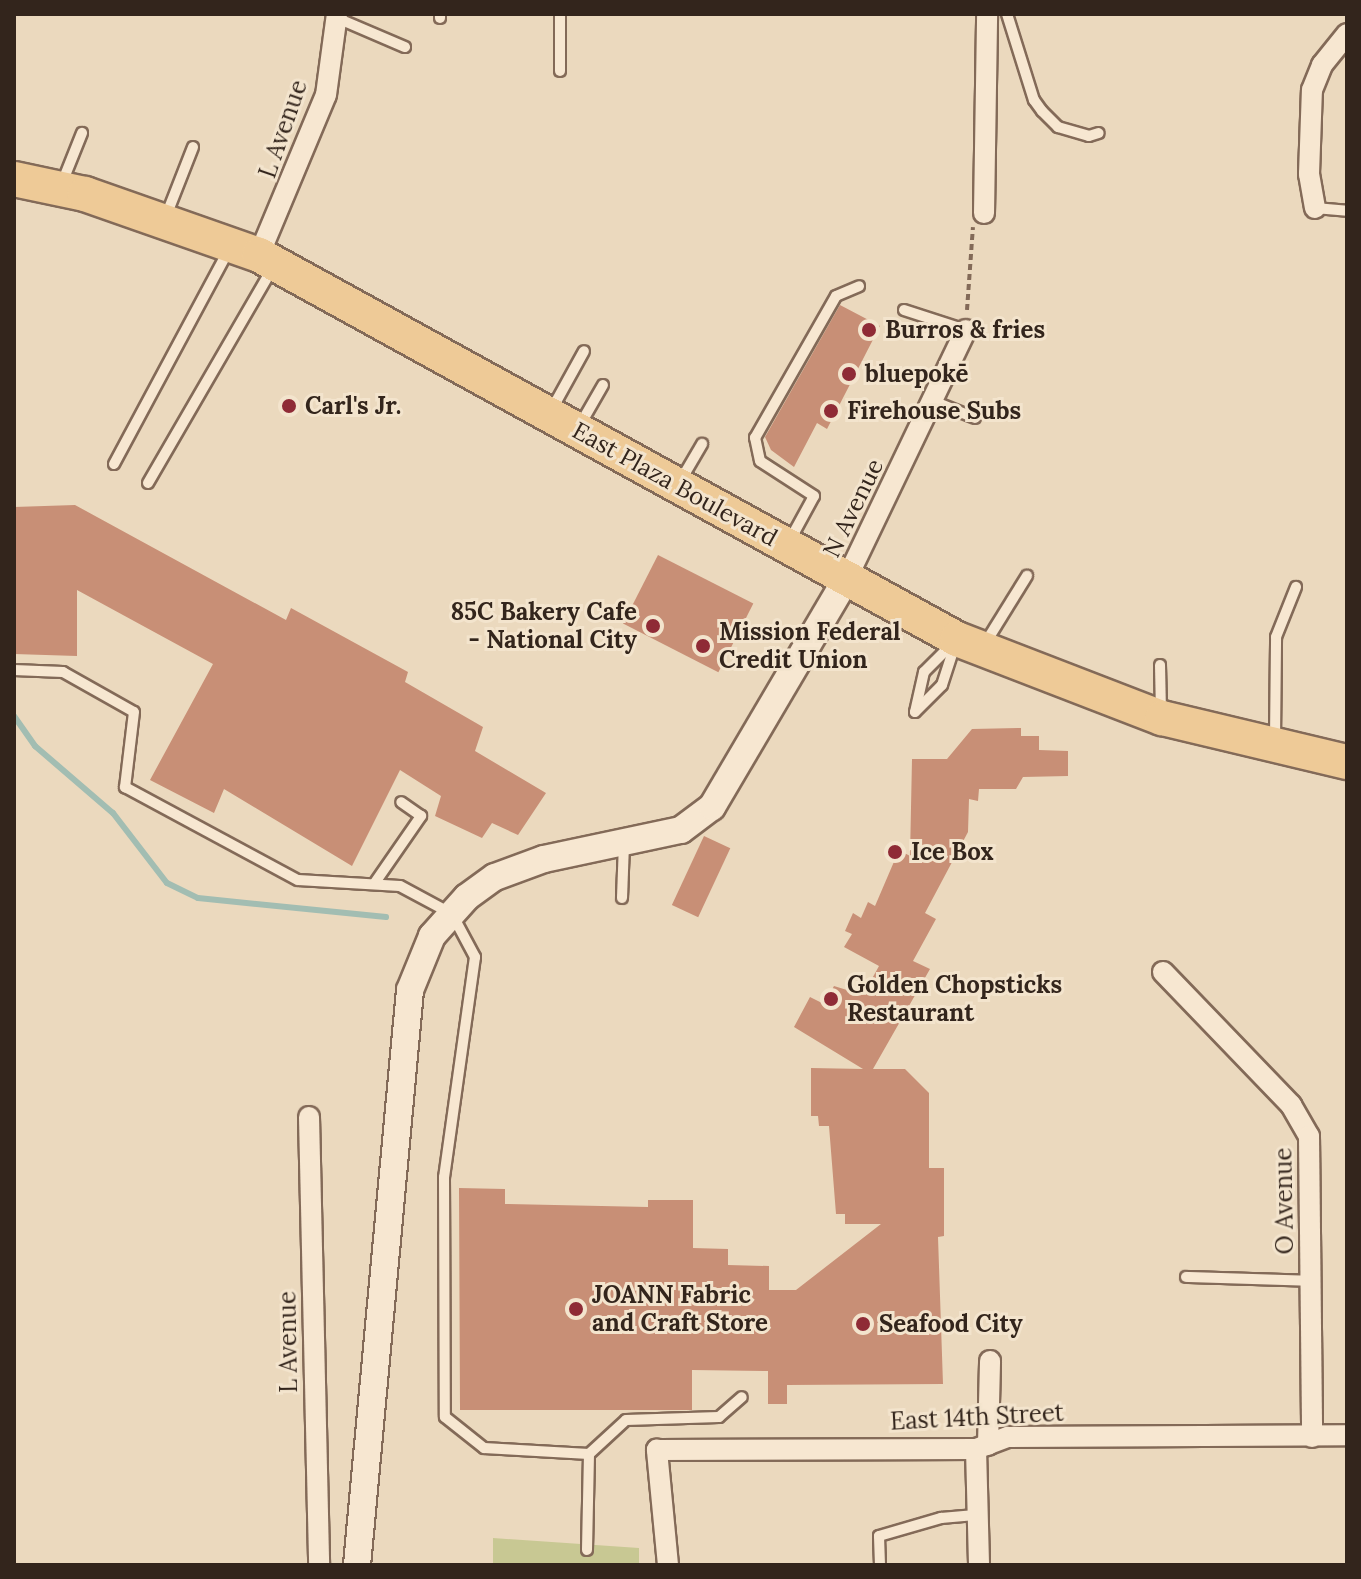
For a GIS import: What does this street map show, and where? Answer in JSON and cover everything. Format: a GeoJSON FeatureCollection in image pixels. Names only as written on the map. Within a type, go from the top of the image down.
{"type":"FeatureCollection","features":[{"type":"Feature","properties":{"kind":"main road","name":"East Plaza Boulevard"},"geometry":{"type":"LineString","coordinates":[[14,179],[59,189],[255,255],[969,644],[1162,718],[1347,762]]}},
{"type":"Feature","properties":{"kind":"street"},"geometry":{"type":"LineString","coordinates":[[984,213],[987,14]]}},
{"type":"Feature","properties":{"kind":"street","name":"L Avenue"},"geometry":{"type":"LineString","coordinates":[[255,255],[326,95],[337,16]]}},
{"type":"Feature","properties":{"kind":"street"},"geometry":{"type":"LineString","coordinates":[[1315,208],[1309,174],[1312,90],[1322,65],[1347,34]]}},
{"type":"Feature","properties":{"kind":"street","name":"N Avenue"},"geometry":{"type":"LineString","coordinates":[[847,578],[935,402],[966,330]]}},
{"type":"Feature","properties":{"kind":"street"},"geometry":{"type":"LineString","coordinates":[[357,1565],[410,990],[432,936],[495,877],[544,859],[681,830],[712,807],[847,578]]}},
{"type":"Feature","properties":{"kind":"street","name":"O Avenue"},"geometry":{"type":"LineString","coordinates":[[1163,972],[1291,1105],[1309,1136],[1312,1437]]}},
{"type":"Feature","properties":{"kind":"street","name":"L Avenue"},"geometry":{"type":"LineString","coordinates":[[309,1117],[319,1565]]}},
{"type":"Feature","properties":{"kind":"street"},"geometry":{"type":"LineString","coordinates":[[979,1565],[978,1515],[990,1361]]}},
{"type":"Feature","properties":{"kind":"street","name":"East 14th Street"},"geometry":{"type":"LineString","coordinates":[[668,1565],[657,1450],[982,1447],[1008,1437],[1347,1435]]}},
{"type":"Feature","properties":{"kind":"lane"},"geometry":{"type":"LineString","coordinates":[[560,14],[560,71]]}},
{"type":"Feature","properties":{"kind":"lane"},"geometry":{"type":"LineString","coordinates":[[1007,14],[1034,100],[1042,111],[1058,127],[1089,136],[1099,133]]}},
{"type":"Feature","properties":{"kind":"lane"},"geometry":{"type":"LineString","coordinates":[[337,16],[405,47]]}},
{"type":"Feature","properties":{"kind":"lane"},"geometry":{"type":"LineString","coordinates":[[59,189],[82,133]]}},
{"type":"Feature","properties":{"kind":"lane"},"geometry":{"type":"LineString","coordinates":[[163,222],[193,147]]}},
{"type":"Feature","properties":{"kind":"lane"},"geometry":{"type":"LineString","coordinates":[[1315,208],[1347,211]]}},
{"type":"Feature","properties":{"kind":"lane"},"geometry":{"type":"LineString","coordinates":[[114,464],[255,255]]}},
{"type":"Feature","properties":{"kind":"lane"},"geometry":{"type":"LineString","coordinates":[[148,483],[255,255]]}},
{"type":"Feature","properties":{"kind":"lane"},"geometry":{"type":"LineString","coordinates":[[787,545],[814,496],[760,461],[755,438],[836,296],[859,286]]}},
{"type":"Feature","properties":{"kind":"lane"},"geometry":{"type":"LineString","coordinates":[[904,310],[966,330]]}},
{"type":"Feature","properties":{"kind":"lane"},"geometry":{"type":"LineString","coordinates":[[563,422],[584,351]]}},
{"type":"Feature","properties":{"kind":"lane"},"geometry":{"type":"LineString","coordinates":[[563,422],[603,385]]}},
{"type":"Feature","properties":{"kind":"lane"},"geometry":{"type":"LineString","coordinates":[[935,402],[975,418]]}},
{"type":"Feature","properties":{"kind":"lane"},"geometry":{"type":"LineString","coordinates":[[678,485],[702,444]]}},
{"type":"Feature","properties":{"kind":"lane"},"geometry":{"type":"LineString","coordinates":[[969,644],[924,672],[915,712],[942,685],[969,644],[1027,576]]}},
{"type":"Feature","properties":{"kind":"lane"},"geometry":{"type":"LineString","coordinates":[[1275,745],[1276,637],[1296,587]]}},
{"type":"Feature","properties":{"kind":"lane"},"geometry":{"type":"LineString","coordinates":[[1160,665],[1162,718]]}},
{"type":"Feature","properties":{"kind":"lane"},"geometry":{"type":"LineString","coordinates":[[14,670],[63,672],[134,712],[125,787],[298,880],[400,886],[452,914],[475,957],[444,1177],[445,1417],[484,1448],[589,1454],[626,1420],[719,1417],[742,1397]]}},
{"type":"Feature","properties":{"kind":"lane"},"geometry":{"type":"LineString","coordinates":[[374,884],[421,816],[401,802]]}},
{"type":"Feature","properties":{"kind":"lane"},"geometry":{"type":"LineString","coordinates":[[622,898],[624,842]]}},
{"type":"Feature","properties":{"kind":"lane"},"geometry":{"type":"LineString","coordinates":[[1186,1277],[1311,1281]]}},
{"type":"Feature","properties":{"kind":"lane"},"geometry":{"type":"LineString","coordinates":[[587,1550],[589,1454]]}},
{"type":"Feature","properties":{"kind":"lane"},"geometry":{"type":"LineString","coordinates":[[880,1565],[879,1536],[941,1518],[978,1515]]}},
{"type":"Feature","properties":{"kind":"path"},"geometry":{"type":"LineString","coordinates":[[966,330],[972,213],[984,213]]}},
{"type":"Feature","properties":{"kind":"green space"},"geometry":{"type":"Polygon","coordinates":[[[493,1538],[639,1548],[639,1565],[493,1565],[493,1538]]]}},
{"type":"Feature","properties":{"kind":"building"},"geometry":{"type":"Polygon","coordinates":[[[840,305],[880,326],[827,429],[817,423],[794,467],[771,450],[765,437],[840,305]]]}},
{"type":"Feature","properties":{"kind":"building"},"geometry":{"type":"Polygon","coordinates":[[[75,505],[286,620],[291,608],[408,672],[405,682],[483,727],[475,751],[546,793],[518,835],[492,823],[482,838],[435,816],[441,796],[400,770],[352,866],[224,789],[214,813],[150,780],[213,664],[77,590],[77,656],[14,654],[14,507],[75,505]]]}},
{"type":"Feature","properties":{"kind":"building"},"geometry":{"type":"Polygon","coordinates":[[[658,555],[753,604],[718,672],[623,624],[658,555]]]}},
{"type":"Feature","properties":{"kind":"building"},"geometry":{"type":"Polygon","coordinates":[[[1021,728],[1021,736],[1039,736],[1039,750],[1068,751],[1068,776],[1023,777],[1016,789],[979,789],[978,801],[969,799],[968,832],[925,913],[936,919],[913,961],[930,969],[873,1069],[905,1069],[929,1093],[929,1168],[944,1168],[944,1236],[938,1237],[943,1384],[787,1385],[787,1404],[768,1404],[768,1371],[692,1370],[692,1410],[460,1410],[459,1188],[505,1189],[505,1204],[648,1207],[648,1200],[693,1200],[693,1248],[728,1249],[728,1265],[769,1266],[769,1290],[796,1290],[881,1224],[845,1224],[845,1214],[836,1214],[829,1126],[819,1126],[818,1116],[811,1116],[811,1068],[863,1069],[794,1027],[810,997],[824,1004],[834,986],[863,995],[879,966],[844,947],[852,934],[845,931],[853,913],[861,918],[868,902],[875,906],[899,850],[910,856],[912,759],[947,759],[972,729],[1021,728]]]}},
{"type":"Feature","properties":{"kind":"building"},"geometry":{"type":"Polygon","coordinates":[[[704,836],[730,848],[698,917],[672,905],[704,836]]]}},
{"type":"Feature","properties":{"kind":"waterway"},"geometry":{"type":"LineString","coordinates":[[14,716],[35,746],[113,813],[167,883],[198,898],[386,917]]}},
{"type":"Feature","properties":{"kind":"place","name":"Burros & fries"},"geometry":{"type":"Point","coordinates":[869,330]}},
{"type":"Feature","properties":{"kind":"place","name":"bluepokē"},"geometry":{"type":"Point","coordinates":[849,374]}},
{"type":"Feature","properties":{"kind":"place","name":"Carl's Jr."},"geometry":{"type":"Point","coordinates":[289,406]}},
{"type":"Feature","properties":{"kind":"place","name":"Firehouse Subs"},"geometry":{"type":"Point","coordinates":[831,411]}},
{"type":"Feature","properties":{"kind":"place","name":"85C Bakery Cafe - National City"},"geometry":{"type":"Point","coordinates":[653,626]}},
{"type":"Feature","properties":{"kind":"place","name":"Mission Federal Credit Union"},"geometry":{"type":"Point","coordinates":[703,646]}},
{"type":"Feature","properties":{"kind":"place","name":"Ice Box"},"geometry":{"type":"Point","coordinates":[895,852]}},
{"type":"Feature","properties":{"kind":"place","name":"Golden Chopsticks Restaurant"},"geometry":{"type":"Point","coordinates":[831,999]}},
{"type":"Feature","properties":{"kind":"place","name":"JOANN Fabric and Craft Store"},"geometry":{"type":"Point","coordinates":[576,1309]}},
{"type":"Feature","properties":{"kind":"place","name":"Seafood City"},"geometry":{"type":"Point","coordinates":[863,1324]}}]}
